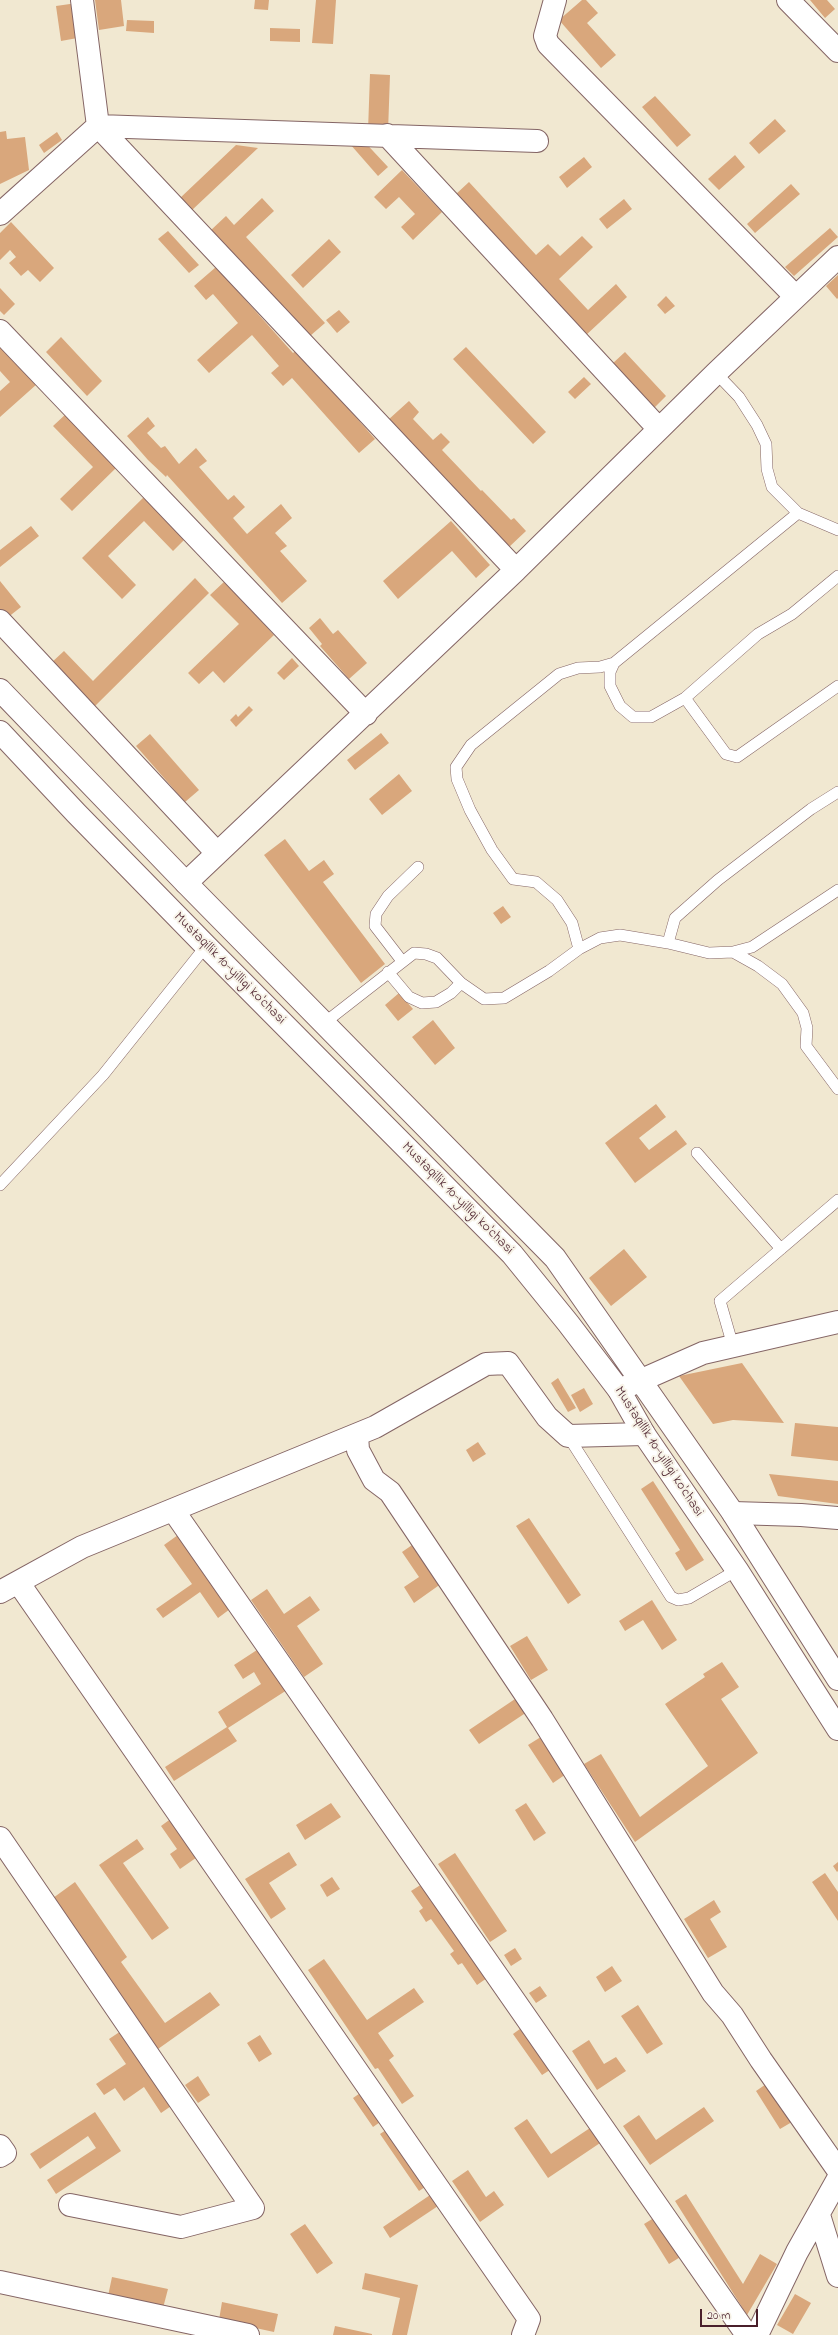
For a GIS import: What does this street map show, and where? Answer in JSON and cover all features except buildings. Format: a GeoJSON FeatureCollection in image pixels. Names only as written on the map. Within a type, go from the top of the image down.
{"type":"FeatureCollection","features":[{"type":"Feature","properties":{"kind":"street"},"geometry":{"type":"LineString","coordinates":[[82,0],[98,126],[516,570]]}},
{"type":"Feature","properties":{"kind":"street"},"geometry":{"type":"LineString","coordinates":[[555,0],[545,36],[548,44],[795,296]]}},
{"type":"Feature","properties":{"kind":"street"},"geometry":{"type":"LineString","coordinates":[[788,0],[838,50]]}},
{"type":"Feature","properties":{"kind":"street"},"geometry":{"type":"LineString","coordinates":[[0,214],[98,126],[537,141]]}},
{"type":"Feature","properties":{"kind":"street"},"geometry":{"type":"LineString","coordinates":[[387,135],[659,429]]}},
{"type":"Feature","properties":{"kind":"street"},"geometry":{"type":"LineString","coordinates":[[186,883],[366,714],[516,570],[795,296],[838,257]]}},
{"type":"Feature","properties":{"kind":"street"},"geometry":{"type":"LineString","coordinates":[[0,331],[366,714]]}},
{"type":"Feature","properties":{"kind":"street"},"geometry":{"type":"LineString","coordinates":[[0,621],[217,853]]}},
{"type":"Feature","properties":{"kind":"street","name":"Mustaqillik 10-yilligi ko'chasi"},"geometry":{"type":"LineString","coordinates":[[0,690],[186,883],[555,1258],[733,1513],[838,1679]]}},
{"type":"Feature","properties":{"kind":"street","name":"Mustaqillik 10-yilligi ko'chasi"},"geometry":{"type":"LineString","coordinates":[[0,732],[76,813],[206,946],[512,1254],[568,1323],[618,1390],[644,1434],[737,1570],[838,1729]]}},
{"type":"Feature","properties":{"kind":"street"},"geometry":{"type":"LineString","coordinates":[[618,1390],[703,1353],[838,1322]]}},
{"type":"Feature","properties":{"kind":"street"},"geometry":{"type":"LineString","coordinates":[[523,2335],[529,2319],[9,1587],[82,1547],[375,1427],[486,1364],[508,1363],[547,1417],[568,1436],[644,1434]]}},
{"type":"Feature","properties":{"kind":"street"},"geometry":{"type":"LineString","coordinates":[[357,1435],[358,1450],[374,1480],[390,1492],[399,1505],[542,1719],[712,1993],[732,2015],[760,2060],[838,2170]]}},
{"type":"Feature","properties":{"kind":"street"},"geometry":{"type":"LineString","coordinates":[[173,1510],[747,2335]]}},
{"type":"Feature","properties":{"kind":"street"},"geometry":{"type":"LineString","coordinates":[[733,1513],[801,1515],[838,1518]]}},
{"type":"Feature","properties":{"kind":"street"},"geometry":{"type":"LineString","coordinates":[[0,1838],[253,2208],[181,2227],[70,2205]]}},
{"type":"Feature","properties":{"kind":"street"},"geometry":{"type":"LineString","coordinates":[[0,2146],[5,2153],[0,2156]]}},
{"type":"Feature","properties":{"kind":"street"},"geometry":{"type":"LineString","coordinates":[[757,2335],[797,2252],[819,2216],[838,2179]]}},
{"type":"Feature","properties":{"kind":"street"},"geometry":{"type":"LineString","coordinates":[[819,2216],[838,2276]]}},
{"type":"Feature","properties":{"kind":"street"},"geometry":{"type":"LineString","coordinates":[[0,2282],[248,2335]]}},
{"type":"Feature","properties":{"kind":"lane"},"geometry":{"type":"LineString","coordinates":[[716,373],[739,397],[757,425],[766,444],[767,469],[772,487],[798,513],[838,530]]}},
{"type":"Feature","properties":{"kind":"lane"},"geometry":{"type":"LineString","coordinates":[[579,949],[572,923],[557,900],[536,882],[513,879],[492,850],[470,810],[457,779],[456,767],[471,745],[559,674],[578,668],[600,667],[614,663],[798,513]]}},
{"type":"Feature","properties":{"kind":"lane"},"geometry":{"type":"LineString","coordinates":[[614,663],[610,672],[610,686],[620,706],[634,717],[651,717],[685,698],[758,634],[792,614],[838,576]]}},
{"type":"Feature","properties":{"kind":"lane"},"geometry":{"type":"LineString","coordinates":[[685,698],[726,754],[737,757],[838,686]]}},
{"type":"Feature","properties":{"kind":"lane"},"geometry":{"type":"LineString","coordinates":[[668,943],[675,918],[712,885],[811,809],[838,792]]}},
{"type":"Feature","properties":{"kind":"lane"},"geometry":{"type":"LineString","coordinates":[[402,961],[375,926],[376,914],[388,896],[418,867]]}},
{"type":"Feature","properties":{"kind":"lane"},"geometry":{"type":"LineString","coordinates":[[324,1024],[414,953],[437,958],[461,983],[484,999],[504,998],[549,971],[579,949],[600,938],[620,935],[668,943],[709,953],[733,952],[752,947],[838,890]]}},
{"type":"Feature","properties":{"kind":"lane"},"geometry":{"type":"LineString","coordinates":[[0,1185],[103,1075],[206,946]]}},
{"type":"Feature","properties":{"kind":"lane"},"geometry":{"type":"LineString","coordinates":[[733,952],[758,966],[782,984],[803,1014],[807,1028],[806,1046],[838,1089]]}},
{"type":"Feature","properties":{"kind":"lane"},"geometry":{"type":"LineString","coordinates":[[388,972],[409,997],[422,1003],[436,1002],[451,993],[461,983]]}},
{"type":"Feature","properties":{"kind":"lane"},"geometry":{"type":"LineString","coordinates":[[696,1153],[780,1249]]}},
{"type":"Feature","properties":{"kind":"lane"},"geometry":{"type":"LineString","coordinates":[[733,1346],[720,1301],[838,1200]]}},
{"type":"Feature","properties":{"kind":"lane"},"geometry":{"type":"LineString","coordinates":[[568,1436],[671,1597],[678,1600],[689,1598],[737,1570]]}}]}
